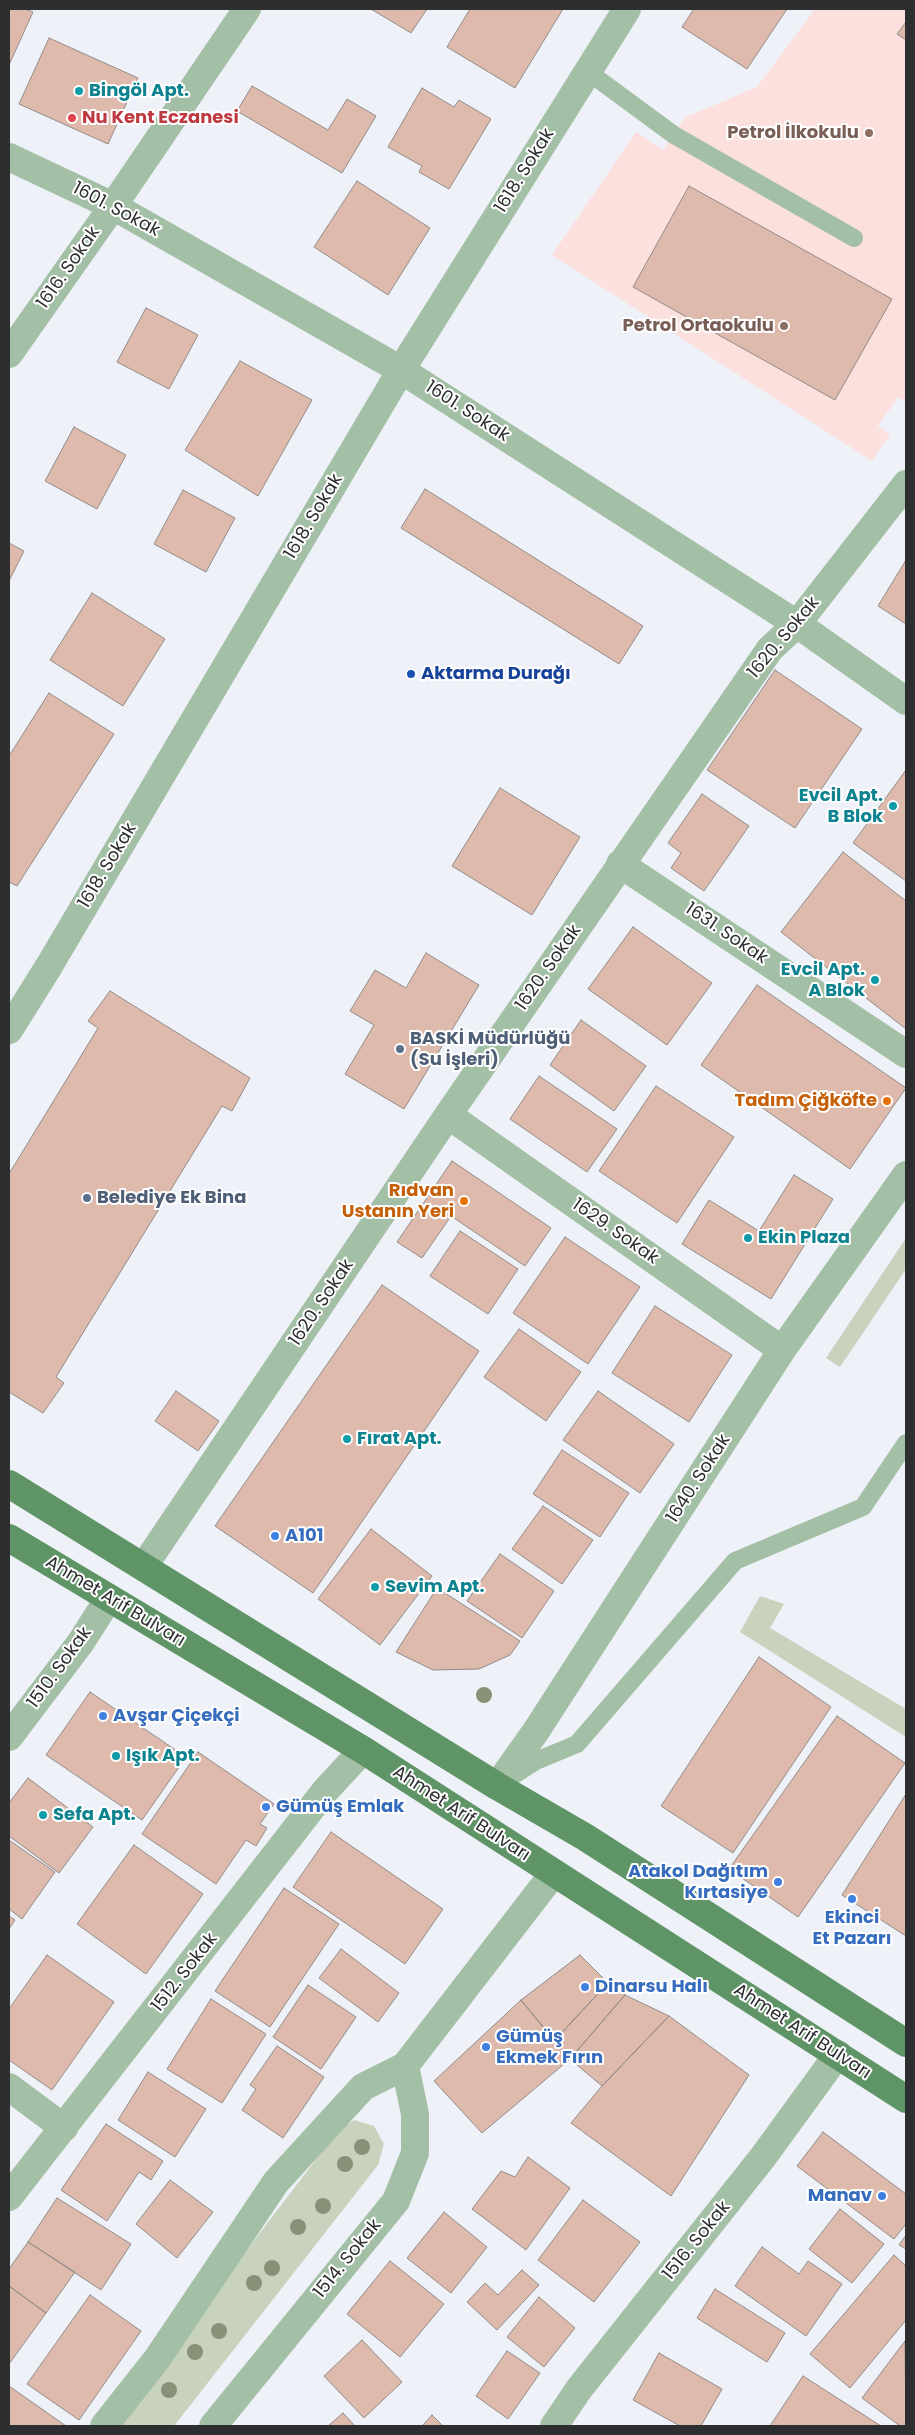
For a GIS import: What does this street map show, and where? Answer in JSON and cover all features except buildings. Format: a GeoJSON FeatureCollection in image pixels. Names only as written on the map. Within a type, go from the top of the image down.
{"type":"FeatureCollection","features":[{"type":"Feature","properties":{"kind":"main road"},"geometry":{"type":"LineString","coordinates":[[9,1484],[497,1786],[585,1837],[906,2044]]}},
{"type":"Feature","properties":{"kind":"main road","name":"Ahmet Arif Bulvarı"},"geometry":{"type":"LineString","coordinates":[[9,1538],[363,1750],[553,1874],[906,2099]]}},
{"type":"Feature","properties":{"kind":"street","name":"1616. Sokak"},"geometry":{"type":"LineString","coordinates":[[9,354],[113,206],[247,9]]}},
{"type":"Feature","properties":{"kind":"street","name":"1618. Sokak"},"geometry":{"type":"LineString","coordinates":[[9,1030],[49,966],[401,370],[627,9]]}},
{"type":"Feature","properties":{"kind":"street","name":"1601. Sokak"},"geometry":{"type":"LineString","coordinates":[[9,157],[113,206],[401,370],[797,624],[906,700]]}},
{"type":"Feature","properties":{"kind":"street","name":"1620. Sokak"},"geometry":{"type":"LineString","coordinates":[[144,1566],[448,1115],[770,649],[797,624],[906,484]]}},
{"type":"Feature","properties":{"kind":"street","name":"1631. Sokak"},"geometry":{"type":"LineString","coordinates":[[620,864],[906,1054]]}},
{"type":"Feature","properties":{"kind":"street","name":"1629. Sokak"},"geometry":{"type":"LineString","coordinates":[[448,1115],[782,1350]]}},
{"type":"Feature","properties":{"kind":"street","name":"1640. Sokak"},"geometry":{"type":"LineString","coordinates":[[497,1786],[536,1731],[782,1350],[906,1175]]}},
{"type":"Feature","properties":{"kind":"street","name":"1510. Sokak"},"geometry":{"type":"LineString","coordinates":[[9,1737],[81,1642],[109,1598]]}},
{"type":"Feature","properties":{"kind":"street","name":"1512. Sokak"},"geometry":{"type":"LineString","coordinates":[[9,2197],[325,1791],[363,1750]]}},
{"type":"Feature","properties":{"kind":"street"},"geometry":{"type":"LineString","coordinates":[[104,2426],[157,2359],[276,2182],[363,2087],[405,2066],[553,1874]]}},
{"type":"Feature","properties":{"kind":"street","name":"1516. Sokak"},"geometry":{"type":"LineString","coordinates":[[554,2426],[579,2390],[764,2157],[838,2054]]}},
{"type":"Feature","properties":{"kind":"street","name":"1514. Sokak"},"geometry":{"type":"LineString","coordinates":[[213,2426],[396,2201],[416,2153],[415,2114],[405,2066]]}},
{"type":"Feature","properties":{"kind":"street"},"geometry":{"type":"LineString","coordinates":[[9,2087],[64,2128]]}},
{"type":"Feature","properties":{"kind":"lane"},"geometry":{"type":"LineString","coordinates":[[587,71],[674,135],[854,238]]}},
{"type":"Feature","properties":{"kind":"lane"},"geometry":{"type":"LineString","coordinates":[[497,1786],[536,1761],[577,1744],[735,1561],[863,1508],[906,1443]]}},
{"type":"Feature","properties":{"kind":"shaded area","name":"Petrol Ortaokulu"},"geometry":{"type":"Polygon","coordinates":[[[815,9],[906,9],[906,402],[898,397],[878,426],[890,434],[872,461],[552,255],[636,132],[663,150],[684,118],[757,87],[815,9]]]}},
{"type":"Feature","properties":{"kind":"green space"},"geometry":{"type":"Polygon","coordinates":[[[906,1238],[906,1269],[840,1367],[826,1358],[906,1238]]]}},
{"type":"Feature","properties":{"kind":"green space"},"geometry":{"type":"Polygon","coordinates":[[[760,1596],[784,1604],[770,1628],[906,1709],[906,1737],[740,1632],[760,1596]]]}},
{"type":"Feature","properties":{"kind":"green space"},"geometry":{"type":"Polygon","coordinates":[[[354,2120],[374,2126],[384,2144],[378,2165],[174,2426],[112,2426],[337,2132],[354,2120]]]}},
{"type":"Feature","properties":{"kind":"place","name":"Bingöl Apt."},"geometry":{"type":"Point","coordinates":[79,91]}},
{"type":"Feature","properties":{"kind":"place","name":"Nu Kent Eczanesi"},"geometry":{"type":"Point","coordinates":[72,118]}},
{"type":"Feature","properties":{"kind":"place","name":"Petrol İlkokulu"},"geometry":{"type":"Point","coordinates":[869,133]}},
{"type":"Feature","properties":{"kind":"place","name":"Petrol Ortaokulu"},"geometry":{"type":"Point","coordinates":[784,326]}},
{"type":"Feature","properties":{"kind":"place","name":"Aktarma Durağı"},"geometry":{"type":"Point","coordinates":[411,674]}},
{"type":"Feature","properties":{"kind":"place","name":"Evcil Apt. B Blok"},"geometry":{"type":"Point","coordinates":[893,806]}},
{"type":"Feature","properties":{"kind":"place","name":"Evcil Apt. A Blok"},"geometry":{"type":"Point","coordinates":[875,980]}},
{"type":"Feature","properties":{"kind":"place","name":"BASKİ Müdürlüğü (Su İşleri)"},"geometry":{"type":"Point","coordinates":[400,1049]}},
{"type":"Feature","properties":{"kind":"place","name":"Tadım Çiğköfte"},"geometry":{"type":"Point","coordinates":[887,1101]}},
{"type":"Feature","properties":{"kind":"place","name":"Belediye Ek Bina"},"geometry":{"type":"Point","coordinates":[87,1198]}},
{"type":"Feature","properties":{"kind":"place","name":"Rıdvan Ustanın Yeri"},"geometry":{"type":"Point","coordinates":[464,1201]}},
{"type":"Feature","properties":{"kind":"place","name":"Ekin Plaza"},"geometry":{"type":"Point","coordinates":[748,1238]}},
{"type":"Feature","properties":{"kind":"place","name":"Fırat Apt."},"geometry":{"type":"Point","coordinates":[347,1439]}},
{"type":"Feature","properties":{"kind":"place","name":"A101"},"geometry":{"type":"Point","coordinates":[275,1536]}},
{"type":"Feature","properties":{"kind":"place","name":"Sevim Apt."},"geometry":{"type":"Point","coordinates":[375,1587]}},
{"type":"Feature","properties":{"kind":"place","name":"Avşar Çiçekçi"},"geometry":{"type":"Point","coordinates":[103,1716]}},
{"type":"Feature","properties":{"kind":"place","name":"Işık Apt."},"geometry":{"type":"Point","coordinates":[116,1756]}},
{"type":"Feature","properties":{"kind":"place","name":"Gümüş Emlak"},"geometry":{"type":"Point","coordinates":[266,1807]}},
{"type":"Feature","properties":{"kind":"place","name":"Sefa Apt."},"geometry":{"type":"Point","coordinates":[43,1815]}},
{"type":"Feature","properties":{"kind":"place","name":"Atakol Dağıtım Kırtasiye"},"geometry":{"type":"Point","coordinates":[778,1882]}},
{"type":"Feature","properties":{"kind":"place","name":"Ekinci Et Pazarı"},"geometry":{"type":"Point","coordinates":[852,1899]}},
{"type":"Feature","properties":{"kind":"place","name":"Dinarsu Halı"},"geometry":{"type":"Point","coordinates":[585,1987]}},
{"type":"Feature","properties":{"kind":"place","name":"Gümüş Ekmek Fırın"},"geometry":{"type":"Point","coordinates":[486,2047]}},
{"type":"Feature","properties":{"kind":"place","name":"Manav"},"geometry":{"type":"Point","coordinates":[882,2196]}}]}
